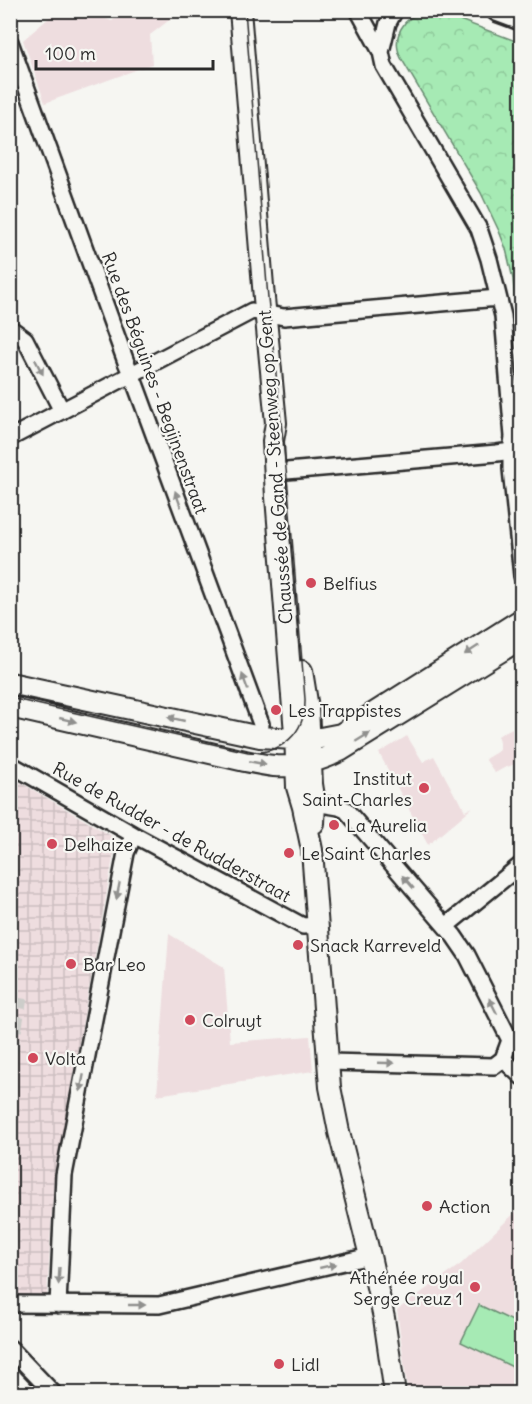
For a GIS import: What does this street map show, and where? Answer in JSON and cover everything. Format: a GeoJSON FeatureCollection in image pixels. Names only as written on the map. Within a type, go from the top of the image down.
{"type":"FeatureCollection","features":[{"type":"Feature","properties":{"kind":"main road"},"geometry":{"type":"LineString","coordinates":[[498,10],[522,19]]}},
{"type":"Feature","properties":{"kind":"street","name":"Chaussée de Gand - Steenweg op Gent"},"geometry":{"type":"LineString","coordinates":[[240,10],[270,314],[284,422],[280,471],[300,658],[308,708],[302,740],[303,764],[315,803],[312,850]]}},
{"type":"Feature","properties":{"kind":"street","name":"Chaussée de Gand - Steenweg op Gent"},"geometry":{"type":"LineString","coordinates":[[252,10],[270,314]]}},
{"type":"Feature","properties":{"kind":"street"},"geometry":{"type":"LineString","coordinates":[[358,10],[381,52],[384,66],[479,229],[489,259],[503,316],[513,437],[512,480],[522,576]]}},
{"type":"Feature","properties":{"kind":"street"},"geometry":{"type":"LineString","coordinates":[[369,30],[392,17]]}},
{"type":"Feature","properties":{"kind":"street"},"geometry":{"type":"LineString","coordinates":[[381,52],[392,17]]}},
{"type":"Feature","properties":{"kind":"street","name":"Rue des Béguines - Begijnenstraat"},"geometry":{"type":"LineString","coordinates":[[10,42],[261,724],[260,738]]}},
{"type":"Feature","properties":{"kind":"street"},"geometry":{"type":"LineString","coordinates":[[10,438],[252,311],[284,317],[498,298]]}},
{"type":"Feature","properties":{"kind":"street"},"geometry":{"type":"LineString","coordinates":[[10,328],[25,339],[62,411]]}},
{"type":"Feature","properties":{"kind":"street"},"geometry":{"type":"LineString","coordinates":[[280,471],[511,451]]}},
{"type":"Feature","properties":{"kind":"street"},"geometry":{"type":"LineString","coordinates":[[10,683],[260,738],[302,740],[341,734],[522,619]]}},
{"type":"Feature","properties":{"kind":"street"},"geometry":{"type":"LineString","coordinates":[[10,707],[246,761],[276,766],[303,764],[340,752],[522,638]]}},
{"type":"Feature","properties":{"kind":"street","name":"Rue de Rudder - de Rudderstraat"},"geometry":{"type":"LineString","coordinates":[[10,764],[134,835],[303,926],[318,925]]}},
{"type":"Feature","properties":{"kind":"street","name":"Chaussée de Gand - Steenweg op Gent"},"geometry":{"type":"LineString","coordinates":[[303,764],[297,786],[312,850],[330,1087],[384,1318],[395,1394]]}},
{"type":"Feature","properties":{"kind":"street"},"geometry":{"type":"LineString","coordinates":[[315,803],[346,810],[446,926],[467,955],[510,1040],[502,1059],[494,1066],[328,1062]]}},
{"type":"Feature","properties":{"kind":"street"},"geometry":{"type":"LineString","coordinates":[[58,1305],[64,1175],[126,853],[134,835]]}},
{"type":"Feature","properties":{"kind":"street"},"geometry":{"type":"LineString","coordinates":[[446,926],[522,864]]}},
{"type":"Feature","properties":{"kind":"street"},"geometry":{"type":"LineString","coordinates":[[502,1059],[522,1077]]}},
{"type":"Feature","properties":{"kind":"street"},"geometry":{"type":"LineString","coordinates":[[10,1304],[159,1305],[370,1256]]}},
{"type":"Feature","properties":{"kind":"street"},"geometry":{"type":"LineString","coordinates":[[10,1348],[54,1394]]}},
{"type":"Feature","properties":{"kind":"shaded area"},"geometry":{"type":"Polygon","coordinates":[[[57,11],[84,11],[112,21],[125,11],[181,11],[150,35],[152,64],[45,103],[23,40],[57,11]]]}},
{"type":"Feature","properties":{"kind":"shaded area"},"geometry":{"type":"Polygon","coordinates":[[[521,724],[521,762],[495,773],[485,759],[500,750],[498,736],[521,724]]]}},
{"type":"Feature","properties":{"kind":"shaded area","name":"Institut Saint-Charles"},"geometry":{"type":"Polygon","coordinates":[[[407,736],[423,762],[434,756],[465,811],[473,807],[428,845],[379,753],[407,736]]]}},
{"type":"Feature","properties":{"kind":"shaded area"},"geometry":{"type":"Polygon","coordinates":[[[11,777],[115,838],[116,842],[54,1178],[47,1295],[11,1295],[11,777]]]}},
{"type":"Feature","properties":{"kind":"shaded area"},"geometry":{"type":"Polygon","coordinates":[[[169,934],[224,967],[230,1042],[310,1036],[313,1071],[157,1095],[169,934]]]}},
{"type":"Feature","properties":{"kind":"shaded area","name":"Athénée royal Serge Creuz 1"},"geometry":{"type":"Polygon","coordinates":[[[521,1207],[521,1393],[408,1393],[397,1310],[461,1264],[521,1207]]]}},
{"type":"Feature","properties":{"kind":"green space"},"geometry":{"type":"Polygon","coordinates":[[[424,11],[436,11],[521,43],[521,370],[513,279],[506,249],[481,193],[398,50],[398,35],[405,23],[424,11]]]}},
{"type":"Feature","properties":{"kind":"green space"},"geometry":{"type":"Polygon","coordinates":[[[479,1305],[521,1325],[521,1371],[461,1342],[479,1305]]]}},
{"type":"Feature","properties":{"kind":"tunnel"},"geometry":{"type":"LineString","coordinates":[[10,1053],[20,998]]}},
{"type":"Feature","properties":{"kind":"tram line"},"geometry":{"type":"LineString","coordinates":[[10,698],[248,752],[260,752],[281,746],[296,732],[301,722],[305,699],[288,488],[268,298],[245,10]]}},
{"type":"Feature","properties":{"kind":"place","name":"Belfius"},"geometry":{"type":"Point","coordinates":[311,583]}},
{"type":"Feature","properties":{"kind":"place","name":"Les Trappistes"},"geometry":{"type":"Point","coordinates":[276,710]}},
{"type":"Feature","properties":{"kind":"place","name":"Institut Saint-Charles"},"geometry":{"type":"Point","coordinates":[424,788]}},
{"type":"Feature","properties":{"kind":"place","name":"La Aurelia"},"geometry":{"type":"Point","coordinates":[334,825]}},
{"type":"Feature","properties":{"kind":"place","name":"Delhaize"},"geometry":{"type":"Point","coordinates":[52,844]}},
{"type":"Feature","properties":{"kind":"place","name":"Le Saint Charles"},"geometry":{"type":"Point","coordinates":[289,853]}},
{"type":"Feature","properties":{"kind":"place","name":"Snack Karreveld"},"geometry":{"type":"Point","coordinates":[298,945]}},
{"type":"Feature","properties":{"kind":"place","name":"Bar Leo"},"geometry":{"type":"Point","coordinates":[71,964]}},
{"type":"Feature","properties":{"kind":"place","name":"Colruyt"},"geometry":{"type":"Point","coordinates":[190,1020]}},
{"type":"Feature","properties":{"kind":"place","name":"Volta"},"geometry":{"type":"Point","coordinates":[33,1058]}},
{"type":"Feature","properties":{"kind":"place","name":"Action"},"geometry":{"type":"Point","coordinates":[427,1206]}},
{"type":"Feature","properties":{"kind":"place","name":"Athénée royal Serge Creuz 1"},"geometry":{"type":"Point","coordinates":[475,1287]}},
{"type":"Feature","properties":{"kind":"place","name":"Lidl"},"geometry":{"type":"Point","coordinates":[279,1364]}}]}
